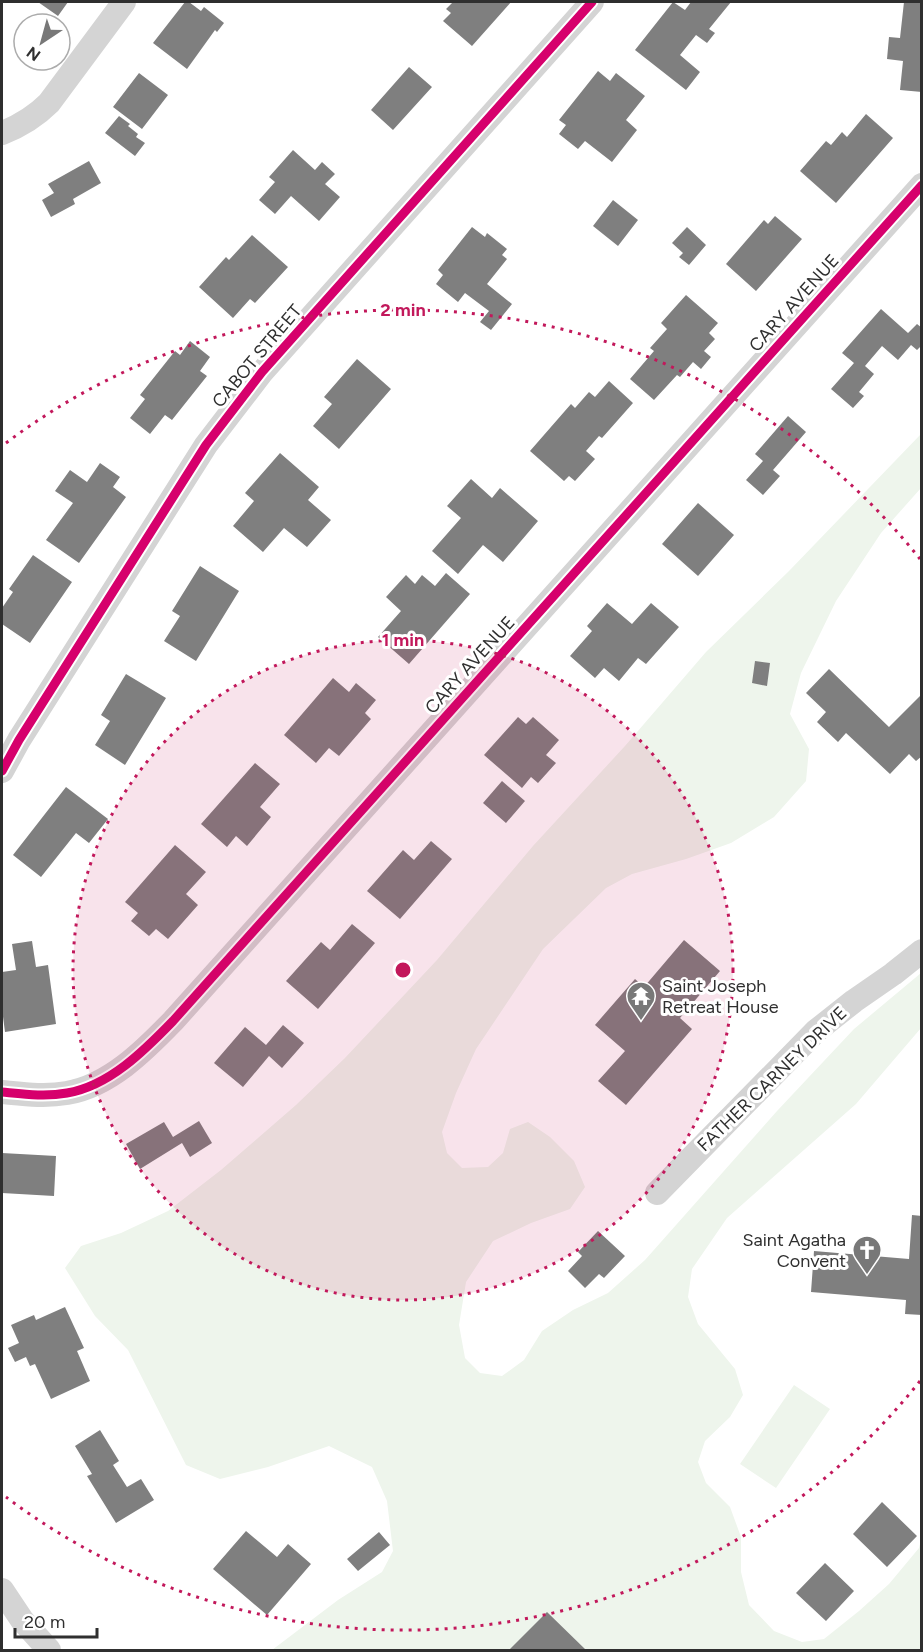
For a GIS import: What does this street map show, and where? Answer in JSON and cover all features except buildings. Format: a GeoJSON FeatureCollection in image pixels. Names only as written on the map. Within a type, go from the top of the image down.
{"type":"FeatureCollection","features":[{"type":"Feature","properties":{"kind":"street"},"geometry":{"type":"LineString","coordinates":[[2,133],[20,126],[49,103],[124,2]]}},
{"type":"Feature","properties":{"kind":"street","name":"CABOT STREET"},"geometry":{"type":"LineString","coordinates":[[2,771],[19,740],[206,445],[237,404],[270,363],[592,2]]}},
{"type":"Feature","properties":{"kind":"street","name":"CARY AVENUE"},"geometry":{"type":"LineString","coordinates":[[2,1092],[49,1095],[85,1089],[120,1069],[156,1039],[921,185]]}},
{"type":"Feature","properties":{"kind":"street","name":"FATHER CARNEY DRIVE"},"geometry":{"type":"LineString","coordinates":[[657,1193],[816,1031],[921,951]]}},
{"type":"Feature","properties":{"kind":"street"},"geometry":{"type":"LineString","coordinates":[[2,1590],[22,1620],[49,1650]]}},
{"type":"Feature","properties":{"kind":"shaded area"},"geometry":{"type":"Polygon","coordinates":[[[921,434],[921,488],[881,533],[836,601],[801,673],[790,714],[809,749],[806,781],[774,817],[731,843],[686,859],[632,874],[606,888],[543,949],[476,1049],[456,1093],[442,1132],[447,1153],[462,1168],[488,1167],[503,1153],[510,1129],[528,1122],[550,1137],[574,1161],[585,1187],[570,1209],[531,1223],[493,1241],[466,1282],[459,1325],[465,1358],[480,1373],[502,1376],[524,1360],[542,1331],[573,1310],[608,1293],[645,1260],[777,1111],[854,1029],[921,973],[921,1028],[856,1104],[727,1218],[692,1269],[688,1297],[698,1324],[735,1369],[743,1395],[730,1417],[705,1441],[698,1462],[706,1483],[730,1507],[741,1537],[741,1572],[749,1605],[774,1631],[802,1642],[824,1639],[889,1584],[919,1548],[921,1540],[921,1650],[272,1650],[338,1600],[382,1572],[393,1551],[387,1501],[372,1467],[329,1446],[268,1467],[220,1479],[186,1465],[128,1350],[95,1316],[65,1268],[81,1246],[121,1233],[168,1211],[221,1170],[296,1105],[345,1058],[437,960],[533,846],[625,746],[706,652],[789,571],[921,434]]]}},
{"type":"Feature","properties":{"kind":"shaded area"},"geometry":{"type":"Polygon","coordinates":[[[794,1385],[830,1409],[776,1488],[740,1464],[794,1385]]]}},
{"type":"Feature","properties":{"kind":"cycle path"},"geometry":{"type":"LineString","coordinates":[[2,771],[19,740],[206,445],[262,372],[592,2]]}},
{"type":"Feature","properties":{"kind":"cycle path"},"geometry":{"type":"LineString","coordinates":[[2,1092],[51,1095],[82,1089],[125,1066],[162,1032],[922,185]]}},
{"type":"Feature","properties":{"kind":"place","name":"Saint Joseph Retreat House"},"geometry":{"type":"Point","coordinates":[641,1022]}},
{"type":"Feature","properties":{"kind":"place","name":"Saint Agatha Convent"},"geometry":{"type":"Point","coordinates":[867,1276]}}]}
